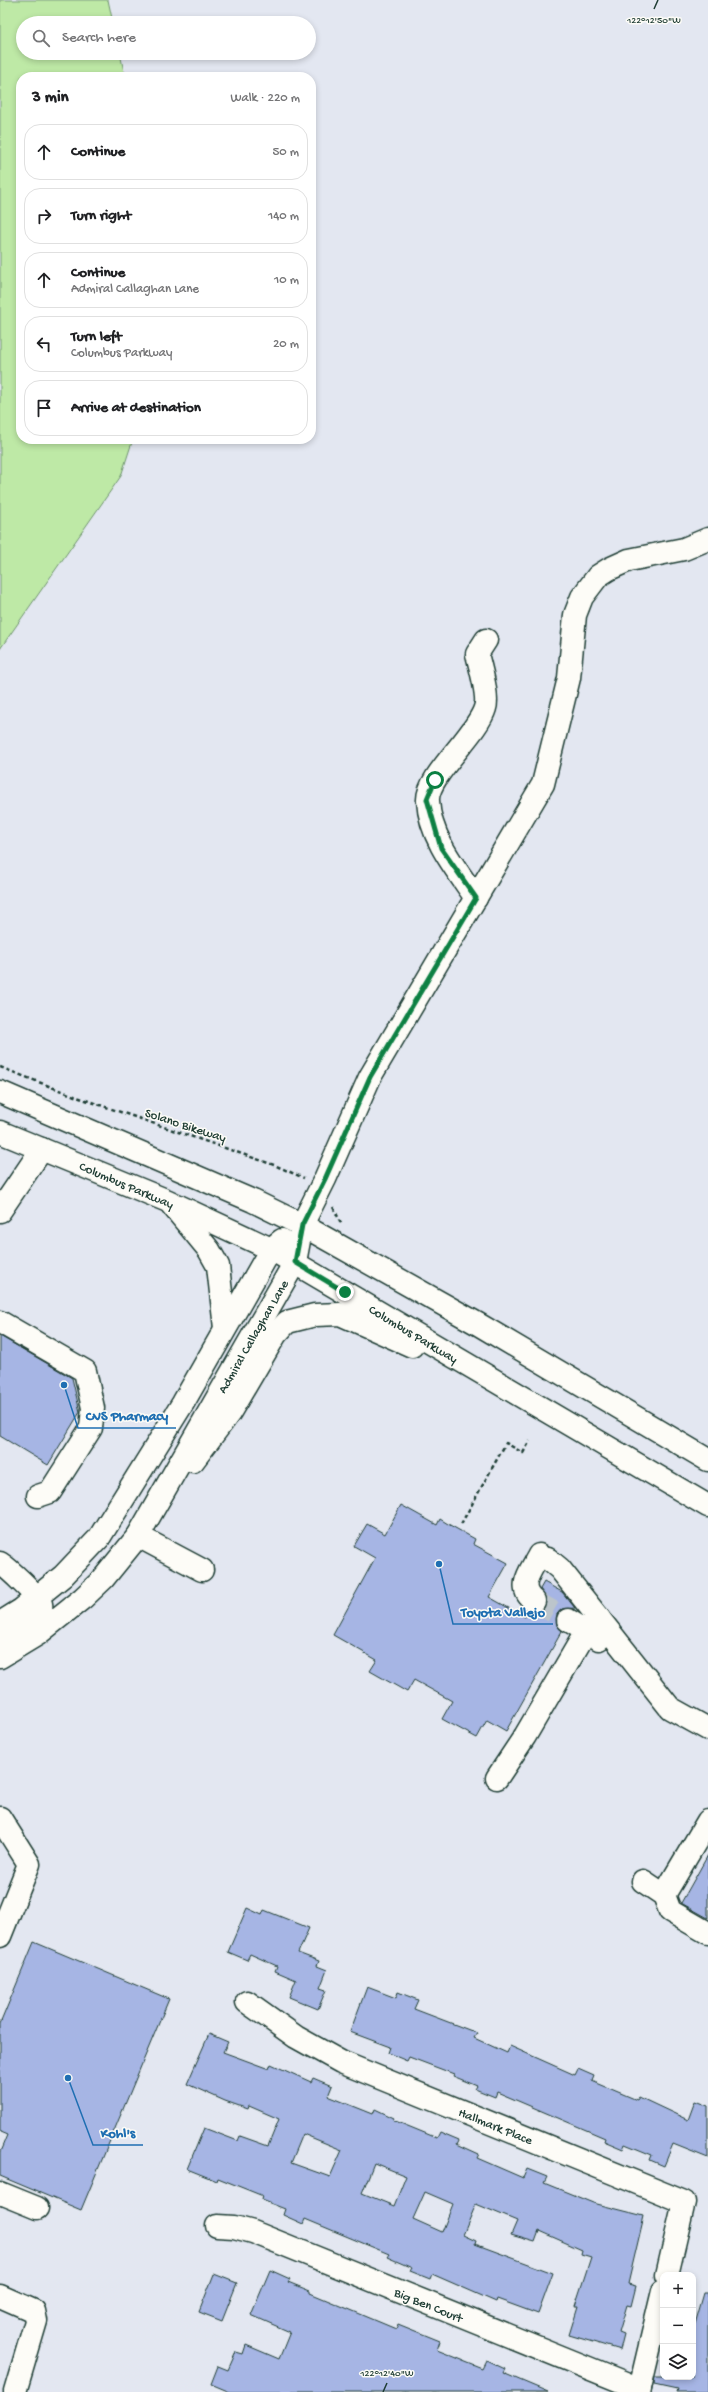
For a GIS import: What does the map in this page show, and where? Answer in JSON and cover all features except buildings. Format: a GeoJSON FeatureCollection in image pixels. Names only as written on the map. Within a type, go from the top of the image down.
{"type":"FeatureCollection","features":[{"type":"Feature","properties":{"kind":"main road"},"geometry":{"type":"LineString","coordinates":[[302,1225],[322,1186],[370,1077],[543,784],[569,678],[574,615],[582,597],[598,576],[610,568],[629,560],[684,549],[708,539]]}},
{"type":"Feature","properties":{"kind":"main road"},"geometry":{"type":"LineString","coordinates":[[476,898],[441,848],[427,799],[435,780],[473,730],[486,707],[477,654],[486,640]]}},
{"type":"Feature","properties":{"kind":"main road"},"geometry":{"type":"LineString","coordinates":[[0,1092],[253,1201],[302,1225],[472,1320],[708,1460]]}},
{"type":"Feature","properties":{"kind":"main road","name":"Columbus Parkway"},"geometry":{"type":"LineString","coordinates":[[0,1132],[168,1201],[271,1249],[708,1506]]}},
{"type":"Feature","properties":{"kind":"main road"},"geometry":{"type":"LineString","coordinates":[[0,1211],[42,1149]]}},
{"type":"Feature","properties":{"kind":"main road"},"geometry":{"type":"LineString","coordinates":[[168,1201],[209,1250],[218,1266],[226,1328]]}},
{"type":"Feature","properties":{"kind":"main road","name":"Admiral Callaghan Lane"},"geometry":{"type":"LineString","coordinates":[[0,1623],[36,1598],[63,1576],[99,1538],[135,1482],[271,1249],[302,1225]]}},
{"type":"Feature","properties":{"kind":"main road","name":"Admiral Callaghan Lane"},"geometry":{"type":"LineString","coordinates":[[0,1657],[38,1634],[83,1598],[103,1579],[143,1527],[295,1262],[302,1225]]}},
{"type":"Feature","properties":{"kind":"main road"},"geometry":{"type":"LineString","coordinates":[[202,1570],[143,1527],[230,1412],[276,1334],[288,1322],[306,1316],[340,1314],[546,1411]]}},
{"type":"Feature","properties":{"kind":"main road"},"geometry":{"type":"LineString","coordinates":[[0,1322],[85,1371],[94,1408],[91,1428],[50,1492],[38,1496]]}},
{"type":"Feature","properties":{"kind":"main road"},"geometry":{"type":"LineString","coordinates":[[534,1601],[527,1596],[524,1584],[544,1557],[560,1569],[593,1624],[640,1670],[670,1708],[708,1729]]}},
{"type":"Feature","properties":{"kind":"main road"},"geometry":{"type":"LineString","coordinates":[[0,1563],[6,1567],[41,1604],[38,1616],[0,1640]]}},
{"type":"Feature","properties":{"kind":"main road"},"geometry":{"type":"LineString","coordinates":[[568,1620],[593,1624]]}},
{"type":"Feature","properties":{"kind":"main road"},"geometry":{"type":"LineString","coordinates":[[497,1778],[525,1736],[593,1624]]}},
{"type":"Feature","properties":{"kind":"main road"},"geometry":{"type":"LineString","coordinates":[[0,1818],[29,1864],[0,1936]]}},
{"type":"Feature","properties":{"kind":"main road"},"geometry":{"type":"LineString","coordinates":[[664,1895],[708,1821]]}},
{"type":"Feature","properties":{"kind":"main road"},"geometry":{"type":"LineString","coordinates":[[643,1881],[664,1895],[670,1911],[708,1933]]}},
{"type":"Feature","properties":{"kind":"main road","name":"Hallmark Place"},"geometry":{"type":"LineString","coordinates":[[247,2002],[296,2037],[341,2062],[684,2202],[668,2272]]}},
{"type":"Feature","properties":{"kind":"main road"},"geometry":{"type":"LineString","coordinates":[[0,2193],[37,2208]]}},
{"type":"Feature","properties":{"kind":"main road","name":"Big Ben Court"},"geometry":{"type":"LineString","coordinates":[[217,2226],[234,2227],[253,2232],[640,2390]]}},
{"type":"Feature","properties":{"kind":"main road"},"geometry":{"type":"LineString","coordinates":[[0,2296],[34,2311],[36,2321],[15,2392]]}},
{"type":"Feature","properties":{"kind":"main road"},"geometry":{"type":"LineString","coordinates":[[640,2390],[660,2304]]}},
{"type":"Feature","properties":{"kind":"path","name":"Solano Bikeway"},"geometry":{"type":"LineString","coordinates":[[0,1067],[92,1103],[274,1165],[322,1186]]}},
{"type":"Feature","properties":{"kind":"path"},"geometry":{"type":"LineString","coordinates":[[322,1186],[344,1227]]}},
{"type":"Feature","properties":{"kind":"path"},"geometry":{"type":"LineString","coordinates":[[461,1524],[506,1443],[523,1453],[530,1441]]}},
{"type":"Feature","properties":{"kind":"green space"},"geometry":{"type":"Polygon","coordinates":[[[0,0],[108,0],[111,16],[16,16],[16,60],[121,60],[124,72],[16,72],[16,444],[131,444],[121,476],[0,649],[0,0]]]}},
{"type":"Feature","properties":{"kind":"tunnel"},"geometry":{"type":"LineString","coordinates":[[534,1601],[568,1620]]}},
{"type":"Feature","properties":{"kind":"place","name":"CVS Pharmacy"},"geometry":{"type":"Point","coordinates":[64,1385]}},
{"type":"Feature","properties":{"kind":"place","name":"Toyota Vallejo"},"geometry":{"type":"Point","coordinates":[439,1564]}},
{"type":"Feature","properties":{"kind":"place","name":"Kohl's"},"geometry":{"type":"Point","coordinates":[68,2078]}},
{"type":"Feature","properties":{"kind":"route"},"geometry":{"type":"LineString","coordinates":[[345,1292],[295,1262],[302,1225],[325,1179],[370,1077],[476,898],[441,848],[431,818],[427,799],[435,780]]}}]}
